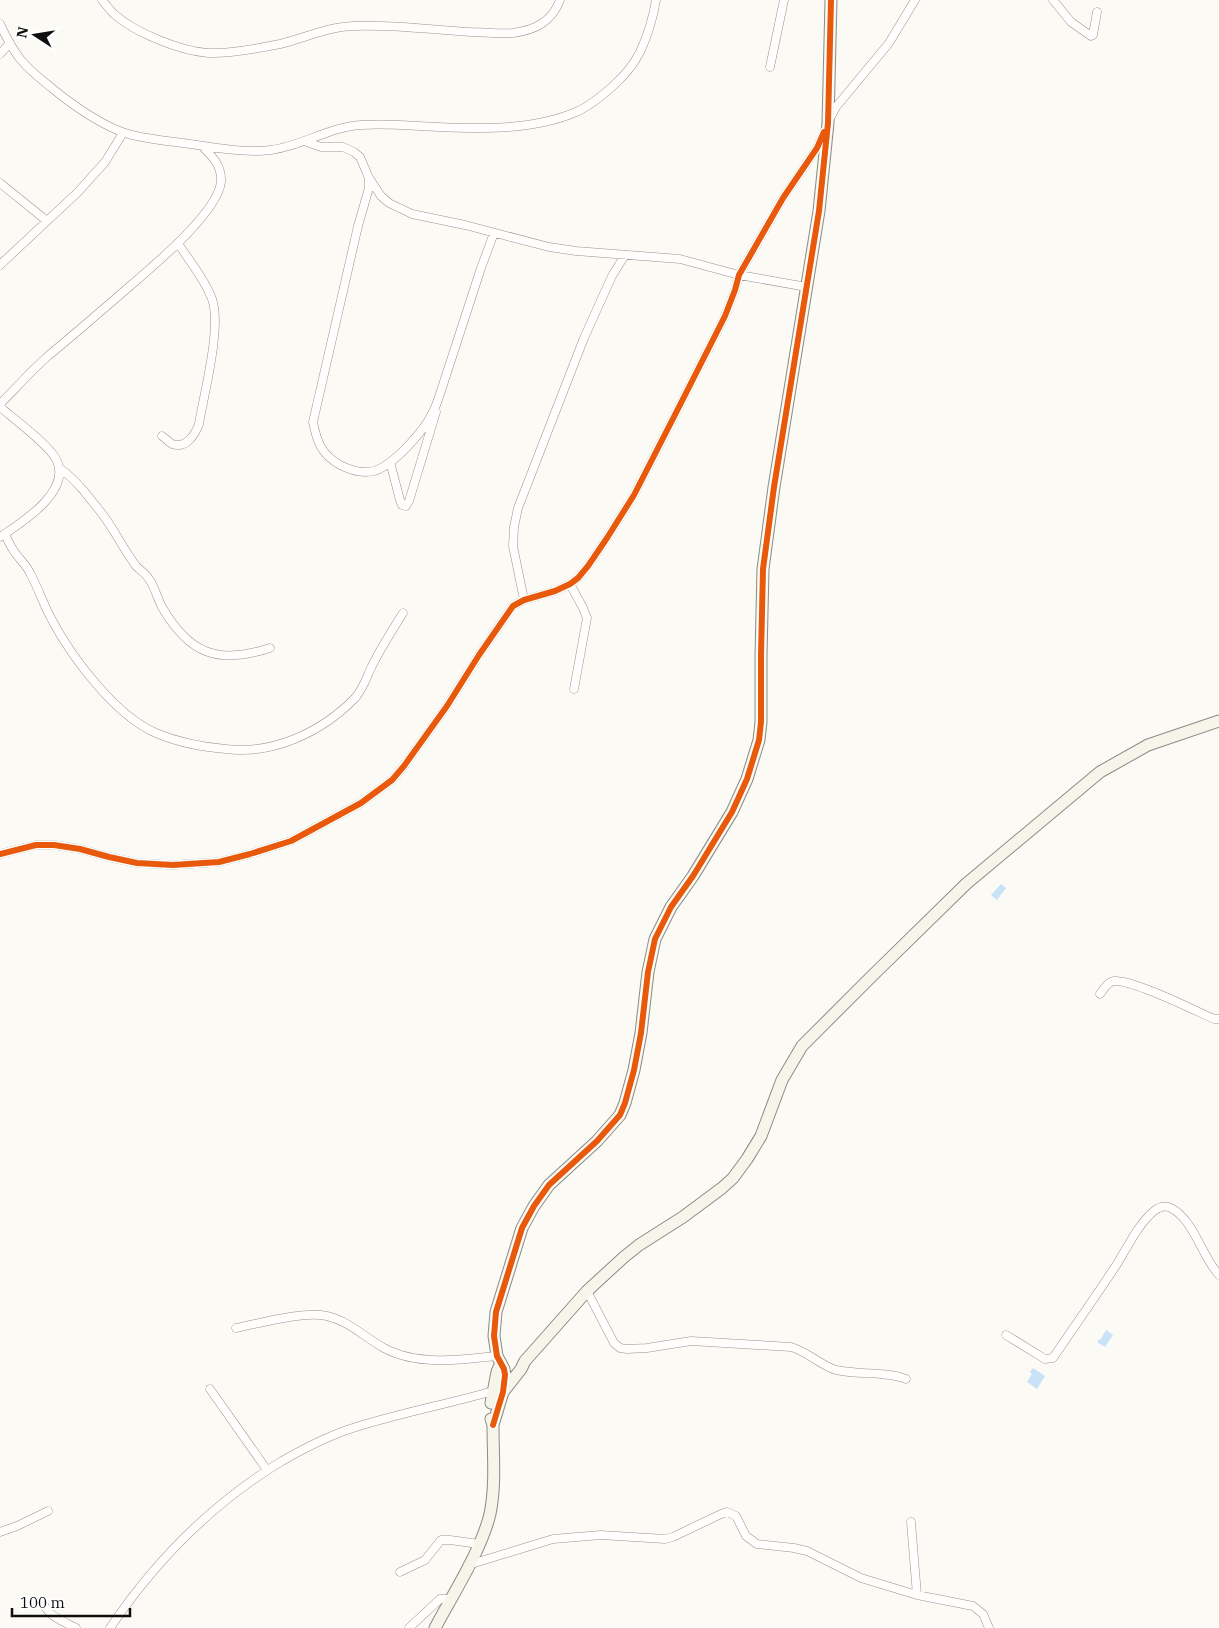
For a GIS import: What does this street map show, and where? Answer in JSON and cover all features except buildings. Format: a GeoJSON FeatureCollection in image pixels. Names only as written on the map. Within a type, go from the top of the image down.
{"type":"FeatureCollection","features":[{"type":"Feature","properties":{"kind":"street"},"geometry":{"type":"LineString","coordinates":[[102,0],[114,14],[136,30],[184,49],[209,53],[280,44],[317,31],[351,26],[384,25],[435,30],[513,32],[544,24],[553,14],[560,0]]}},
{"type":"Feature","properties":{"kind":"street"},"geometry":{"type":"LineString","coordinates":[[0,24],[9,44],[21,61],[70,103],[102,123],[124,132],[202,146],[260,151],[282,148],[339,128],[355,125],[403,124],[477,128],[515,126],[550,121],[578,112],[604,94],[624,76],[640,53],[651,24],[656,0]]}},
{"type":"Feature","properties":{"kind":"street"},"geometry":{"type":"LineString","coordinates":[[770,67],[784,0]]}},
{"type":"Feature","properties":{"kind":"street"},"geometry":{"type":"LineString","coordinates":[[435,1628],[479,1544],[489,1516],[494,1478],[493,1425],[490,1412],[498,1387],[499,1360],[494,1336],[496,1312],[522,1228],[534,1206],[549,1185],[597,1141],[620,1115],[626,1103],[641,1033],[648,972],[655,939],[671,908],[732,812],[754,760],[759,740],[761,722],[760,655],[763,569],[774,487],[819,211],[828,123],[831,0]]}},
{"type":"Feature","properties":{"kind":"street"},"geometry":{"type":"LineString","coordinates":[[0,854],[36,845],[54,845],[80,849],[109,858],[137,863],[182,865],[219,862],[291,841],[361,803],[392,780],[447,706],[513,606],[524,600],[555,591],[570,584],[588,566],[634,495],[724,316],[736,290],[740,275],[783,198],[816,148],[836,107],[890,43],[915,0]]}},
{"type":"Feature","properties":{"kind":"street"},"geometry":{"type":"LineString","coordinates":[[1053,0],[1071,22],[1091,36],[1093,35],[1097,12]]}},
{"type":"Feature","properties":{"kind":"street"},"geometry":{"type":"LineString","coordinates":[[0,54],[9,44]]}},
{"type":"Feature","properties":{"kind":"street"},"geometry":{"type":"LineString","coordinates":[[0,265],[78,192],[105,162],[124,132]]}},
{"type":"Feature","properties":{"kind":"street"},"geometry":{"type":"LineString","coordinates":[[304,141],[321,148],[343,147],[349,149],[360,157],[369,178],[382,196],[389,203],[412,214],[549,247],[680,259],[740,275],[807,287]]}},
{"type":"Feature","properties":{"kind":"street"},"geometry":{"type":"LineString","coordinates":[[202,146],[214,158],[220,169],[221,183],[209,208],[178,243],[48,356],[0,406],[48,448],[56,459],[59,468],[59,481],[54,492],[36,511],[2,536],[31,574],[52,622],[104,694],[118,707],[155,733],[206,747],[236,751],[261,749],[296,738],[326,722],[356,697],[364,686],[371,668],[403,613]]}},
{"type":"Feature","properties":{"kind":"street"},"geometry":{"type":"LineString","coordinates":[[369,178],[370,188],[354,246],[313,422],[317,442],[330,459],[349,469],[373,471],[386,465],[416,436],[433,413],[494,233]]}},
{"type":"Feature","properties":{"kind":"street"},"geometry":{"type":"LineString","coordinates":[[0,183],[47,221]]}},
{"type":"Feature","properties":{"kind":"street"},"geometry":{"type":"LineString","coordinates":[[162,436],[173,444],[184,444],[195,435],[199,424],[214,342],[214,317],[211,297],[178,243]]}},
{"type":"Feature","properties":{"kind":"street"},"geometry":{"type":"LineString","coordinates":[[524,600],[512,546],[518,508],[584,338],[612,276],[625,255]]}},
{"type":"Feature","properties":{"kind":"street"},"geometry":{"type":"LineString","coordinates":[[390,462],[400,500],[402,505],[406,506],[426,447],[440,394]]}},
{"type":"Feature","properties":{"kind":"street"},"geometry":{"type":"LineString","coordinates":[[59,468],[66,471],[103,515],[136,565],[150,580],[166,613],[190,644],[214,654],[230,656],[270,648]]}},
{"type":"Feature","properties":{"kind":"street"},"geometry":{"type":"LineString","coordinates":[[570,584],[587,618],[574,689]]}},
{"type":"Feature","properties":{"kind":"street"},"geometry":{"type":"LineString","coordinates":[[498,1387],[525,1361],[587,1291],[639,1245],[683,1216],[733,1178],[761,1136],[782,1080],[802,1046],[966,884],[1100,772],[1148,744],[1219,721]]}},
{"type":"Feature","properties":{"kind":"street"},"geometry":{"type":"LineString","coordinates":[[1100,994],[1106,985],[1113,982],[1126,983],[1152,992],[1214,1019],[1219,1019]]}},
{"type":"Feature","properties":{"kind":"street"},"geometry":{"type":"LineString","coordinates":[[1006,1335],[1045,1359],[1053,1358],[1146,1220],[1159,1208],[1165,1206],[1188,1222],[1205,1255],[1219,1275]]}},
{"type":"Feature","properties":{"kind":"street"},"geometry":{"type":"LineString","coordinates":[[587,1291],[614,1343],[620,1348],[647,1348],[691,1341],[784,1347],[799,1350],[834,1369],[906,1379]]}},
{"type":"Feature","properties":{"kind":"street"},"geometry":{"type":"LineString","coordinates":[[236,1328],[315,1314],[328,1316],[353,1327],[384,1348],[398,1354],[422,1359],[499,1360]]}},
{"type":"Feature","properties":{"kind":"street"},"geometry":{"type":"LineString","coordinates":[[110,1628],[138,1588],[202,1519],[267,1470],[316,1442],[346,1430],[447,1404],[498,1387],[521,1370],[525,1361]]}},
{"type":"Feature","properties":{"kind":"street"},"geometry":{"type":"LineString","coordinates":[[210,1389],[267,1470]]}},
{"type":"Feature","properties":{"kind":"street"},"geometry":{"type":"LineString","coordinates":[[0,1532],[48,1511]]}},
{"type":"Feature","properties":{"kind":"street"},"geometry":{"type":"LineString","coordinates":[[468,1566],[553,1539],[601,1535],[665,1539],[674,1537],[727,1512],[736,1516],[746,1536],[757,1544],[807,1551],[861,1578],[917,1594],[973,1606],[983,1614],[989,1628]]}},
{"type":"Feature","properties":{"kind":"street"},"geometry":{"type":"LineString","coordinates":[[911,1522],[917,1594]]}},
{"type":"Feature","properties":{"kind":"street"},"geometry":{"type":"LineString","coordinates":[[400,1572],[425,1560],[441,1540],[479,1544]]}},
{"type":"Feature","properties":{"kind":"street"},"geometry":{"type":"LineString","coordinates":[[409,1628],[440,1599],[450,1599]]}},
{"type":"Feature","properties":{"kind":"street"},"geometry":{"type":"LineString","coordinates":[[43,1603],[52,1616],[76,1628]]}},
{"type":"Feature","properties":{"kind":"water"},"geometry":{"type":"Polygon","coordinates":[[[1001,884],[1006,888],[997,900],[991,895],[1001,884]]]}},
{"type":"Feature","properties":{"kind":"water"},"geometry":{"type":"Polygon","coordinates":[[[1106,1330],[1113,1335],[1105,1347],[1097,1342],[1106,1330]]]}},
{"type":"Feature","properties":{"kind":"water"},"geometry":{"type":"Polygon","coordinates":[[[1033,1368],[1045,1376],[1037,1389],[1027,1382],[1033,1368]]]}},
{"type":"Feature","properties":{"kind":"cycle path"},"geometry":{"type":"LineString","coordinates":[[493,1425],[503,1392],[505,1375],[497,1356],[494,1336],[496,1312],[522,1228],[534,1206],[549,1185],[597,1141],[620,1115],[634,1070],[641,1033],[648,972],[655,939],[671,907],[693,876],[732,812],[747,779],[759,740],[761,722],[763,569],[774,487],[819,211],[828,123],[831,0]]}},
{"type":"Feature","properties":{"kind":"cycle path"},"geometry":{"type":"LineString","coordinates":[[0,854],[36,845],[54,845],[80,849],[137,863],[173,865],[219,862],[291,841],[361,803],[392,780],[447,706],[513,606],[524,600],[555,591],[570,584],[588,566],[607,538],[634,495],[725,316],[739,275],[783,198],[817,148],[824,132]]}}]}
